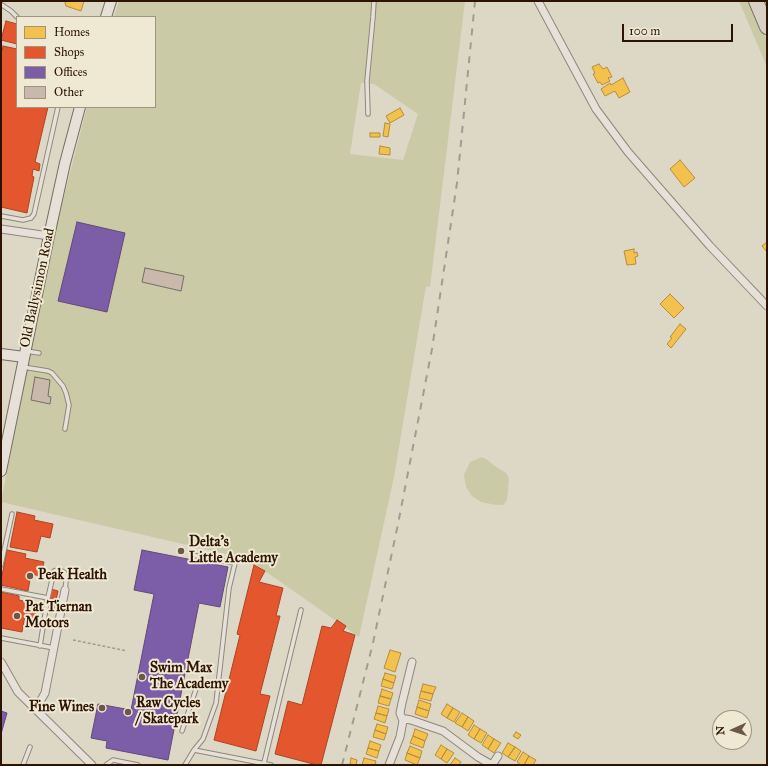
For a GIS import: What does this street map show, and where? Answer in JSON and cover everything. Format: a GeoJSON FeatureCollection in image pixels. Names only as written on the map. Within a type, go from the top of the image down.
{"type":"FeatureCollection","features":[{"type":"Feature","properties":{"kind":"highway"},"geometry":{"type":"LineString","coordinates":[[756,1],[767,27]]}},
{"type":"Feature","properties":{"kind":"street"},"geometry":{"type":"LineString","coordinates":[[106,16],[111,1]]}},
{"type":"Feature","properties":{"kind":"street"},"geometry":{"type":"LineString","coordinates":[[538,1],[596,109],[628,152],[706,241],[767,306]]}},
{"type":"Feature","properties":{"kind":"street","name":"Old Ballysimon Road"},"geometry":{"type":"LineString","coordinates":[[1,470],[49,236],[65,163],[80,108]]}},
{"type":"Feature","properties":{"kind":"street"},"geometry":{"type":"LineString","coordinates":[[1,229],[49,236]]}},
{"type":"Feature","properties":{"kind":"street"},"geometry":{"type":"LineString","coordinates":[[1,354],[24,358]]}},
{"type":"Feature","properties":{"kind":"street"},"geometry":{"type":"LineString","coordinates":[[34,708],[45,693],[65,590]]}},
{"type":"Feature","properties":{"kind":"street"},"geometry":{"type":"LineString","coordinates":[[1,662],[18,692],[92,765]]}},
{"type":"Feature","properties":{"kind":"street"},"geometry":{"type":"LineString","coordinates":[[389,765],[400,737],[403,722],[401,716],[401,706],[412,662]]}},
{"type":"Feature","properties":{"kind":"street"},"geometry":{"type":"LineString","coordinates":[[403,722],[406,719],[411,720],[443,731],[492,765],[498,756]]}},
{"type":"Feature","properties":{"kind":"lane"},"geometry":{"type":"LineString","coordinates":[[368,114],[367,82],[374,17],[374,1]]}},
{"type":"Feature","properties":{"kind":"lane"},"geometry":{"type":"LineString","coordinates":[[2,5],[11,10],[16,16]]}},
{"type":"Feature","properties":{"kind":"lane"},"geometry":{"type":"LineString","coordinates":[[1,216],[23,220],[31,218],[34,214],[58,108]]}},
{"type":"Feature","properties":{"kind":"lane"},"geometry":{"type":"LineString","coordinates":[[24,358],[39,353]]}},
{"type":"Feature","properties":{"kind":"lane"},"geometry":{"type":"LineString","coordinates":[[24,358],[52,373],[57,378],[66,393],[69,405],[65,429]]}},
{"type":"Feature","properties":{"kind":"lane"},"geometry":{"type":"LineString","coordinates":[[1,565],[12,514]]}},
{"type":"Feature","properties":{"kind":"lane"},"geometry":{"type":"LineString","coordinates":[[185,765],[203,739],[216,703],[229,588],[235,563],[192,555]]}},
{"type":"Feature","properties":{"kind":"lane"},"geometry":{"type":"LineString","coordinates":[[40,646],[54,571],[58,570],[65,573],[65,590]]}},
{"type":"Feature","properties":{"kind":"lane"},"geometry":{"type":"LineString","coordinates":[[1,589],[48,598]]}},
{"type":"Feature","properties":{"kind":"lane"},"geometry":{"type":"LineString","coordinates":[[264,763],[301,610]]}},
{"type":"Feature","properties":{"kind":"lane"},"geometry":{"type":"LineString","coordinates":[[1,638],[54,648]]}},
{"type":"Feature","properties":{"kind":"lane"},"geometry":{"type":"LineString","coordinates":[[182,731],[198,683],[218,686]]}},
{"type":"Feature","properties":{"kind":"lane"},"geometry":{"type":"LineString","coordinates":[[23,765],[30,747]]}},
{"type":"Feature","properties":{"kind":"lane"},"geometry":{"type":"LineString","coordinates":[[194,750],[271,765]]}},
{"type":"Feature","properties":{"kind":"lane"},"geometry":{"type":"LineString","coordinates":[[106,765],[113,760],[138,765]]}},
{"type":"Feature","properties":{"kind":"path"},"geometry":{"type":"LineString","coordinates":[[73,640],[127,651]]}},
{"type":"Feature","properties":{"kind":"green space"},"geometry":{"type":"Polygon","coordinates":[[[119,1],[465,1],[430,287],[426,286],[394,477],[359,637],[248,559],[1,502],[54,235],[87,108],[156,108],[156,16],[114,16],[119,1]],[[361,83],[350,154],[403,160],[418,114],[374,84],[361,83]]]}},
{"type":"Feature","properties":{"kind":"green space"},"geometry":{"type":"Polygon","coordinates":[[[739,1],[750,1],[767,41],[767,67],[739,1]]]}},
{"type":"Feature","properties":{"kind":"green space"},"geometry":{"type":"Polygon","coordinates":[[[482,457],[506,473],[509,478],[507,500],[503,505],[481,502],[472,496],[466,487],[464,475],[470,462],[482,457]]]}},
{"type":"Feature","properties":{"kind":"building: Homes"},"geometry":{"type":"Polygon","coordinates":[[[66,1],[84,1],[81,11],[66,6],[66,1]]]}},
{"type":"Feature","properties":{"kind":"building: Homes"},"geometry":{"type":"Polygon","coordinates":[[[599,64],[603,69],[607,67],[612,77],[608,78],[610,81],[602,85],[600,82],[598,83],[593,74],[595,73],[592,67],[599,64]]]}},
{"type":"Feature","properties":{"kind":"building: Homes"},"geometry":{"type":"Polygon","coordinates":[[[623,78],[630,92],[619,98],[615,91],[605,96],[601,89],[610,83],[611,85],[623,78]]]}},
{"type":"Feature","properties":{"kind":"building: Homes"},"geometry":{"type":"Polygon","coordinates":[[[400,108],[404,115],[390,123],[386,116],[400,108]]]}},
{"type":"Feature","properties":{"kind":"building: Homes"},"geometry":{"type":"Polygon","coordinates":[[[385,123],[390,124],[388,137],[383,136],[385,123]]]}},
{"type":"Feature","properties":{"kind":"building: Homes"},"geometry":{"type":"Polygon","coordinates":[[[370,133],[380,133],[380,137],[370,137],[370,133]]]}},
{"type":"Feature","properties":{"kind":"building: Homes"},"geometry":{"type":"Polygon","coordinates":[[[380,146],[390,148],[390,155],[379,154],[380,146]]]}},
{"type":"Feature","properties":{"kind":"building: Homes"},"geometry":{"type":"Polygon","coordinates":[[[680,160],[695,178],[684,187],[670,169],[680,160]]]}},
{"type":"Feature","properties":{"kind":"building: Homes"},"geometry":{"type":"Polygon","coordinates":[[[767,242],[767,252],[762,246],[767,242]]]}},
{"type":"Feature","properties":{"kind":"building: Homes"},"geometry":{"type":"Polygon","coordinates":[[[634,249],[634,253],[637,252],[638,256],[635,257],[636,264],[627,265],[624,251],[634,249]]]}},
{"type":"Feature","properties":{"kind":"building: Homes"},"geometry":{"type":"Polygon","coordinates":[[[670,294],[684,308],[674,318],[660,304],[670,294]]]}},
{"type":"Feature","properties":{"kind":"building: Homes"},"geometry":{"type":"Polygon","coordinates":[[[680,324],[686,329],[671,348],[667,344],[672,338],[670,337],[680,324]]]}},
{"type":"Feature","properties":{"kind":"building: Homes"},"geometry":{"type":"Polygon","coordinates":[[[390,650],[401,653],[395,672],[384,668],[390,650]]]}},
{"type":"Feature","properties":{"kind":"building: Homes"},"geometry":{"type":"Polygon","coordinates":[[[385,673],[396,676],[394,683],[383,679],[385,673]]]}},
{"type":"Feature","properties":{"kind":"building: Homes"},"geometry":{"type":"Polygon","coordinates":[[[383,679],[394,683],[392,689],[381,686],[383,679]]]}},
{"type":"Feature","properties":{"kind":"building: Homes"},"geometry":{"type":"Polygon","coordinates":[[[423,684],[436,687],[433,694],[421,691],[423,684]]]}},
{"type":"Feature","properties":{"kind":"building: Homes"},"geometry":{"type":"Polygon","coordinates":[[[382,689],[393,693],[391,699],[380,696],[382,689]]]}},
{"type":"Feature","properties":{"kind":"building: Homes"},"geometry":{"type":"Polygon","coordinates":[[[421,691],[433,694],[431,701],[419,698],[421,691]]]}},
{"type":"Feature","properties":{"kind":"building: Homes"},"geometry":{"type":"Polygon","coordinates":[[[380,696],[391,699],[389,706],[378,703],[380,696]]]}},
{"type":"Feature","properties":{"kind":"building: Homes"},"geometry":{"type":"Polygon","coordinates":[[[419,700],[431,704],[429,711],[417,707],[419,700]]]}},
{"type":"Feature","properties":{"kind":"building: Homes"},"geometry":{"type":"Polygon","coordinates":[[[447,704],[453,708],[447,718],[441,714],[447,704]]]}},
{"type":"Feature","properties":{"kind":"building: Homes"},"geometry":{"type":"Polygon","coordinates":[[[378,706],[389,709],[387,716],[376,713],[378,706]]]}},
{"type":"Feature","properties":{"kind":"building: Homes"},"geometry":{"type":"Polygon","coordinates":[[[417,707],[429,711],[427,718],[415,714],[417,707]]]}},
{"type":"Feature","properties":{"kind":"building: Homes"},"geometry":{"type":"Polygon","coordinates":[[[453,708],[460,712],[454,722],[447,718],[453,708]]]}},
{"type":"Feature","properties":{"kind":"building: Homes"},"geometry":{"type":"Polygon","coordinates":[[[376,713],[387,716],[385,723],[374,719],[376,713]]]}},
{"type":"Feature","properties":{"kind":"building: Homes"},"geometry":{"type":"Polygon","coordinates":[[[462,713],[468,717],[462,727],[455,723],[462,713]]]}},
{"type":"Feature","properties":{"kind":"building: Homes"},"geometry":{"type":"Polygon","coordinates":[[[468,717],[474,721],[468,731],[462,727],[468,717]]]}},
{"type":"Feature","properties":{"kind":"building: Homes"},"geometry":{"type":"Polygon","coordinates":[[[377,724],[388,727],[386,734],[375,730],[377,724]]]}},
{"type":"Feature","properties":{"kind":"building: Homes"},"geometry":{"type":"Polygon","coordinates":[[[474,725],[480,729],[474,739],[468,735],[474,725]]]}},
{"type":"Feature","properties":{"kind":"building: Homes"},"geometry":{"type":"Polygon","coordinates":[[[415,729],[428,734],[425,741],[413,736],[415,729]]]}},
{"type":"Feature","properties":{"kind":"building: Homes"},"geometry":{"type":"Polygon","coordinates":[[[480,729],[487,733],[481,743],[474,739],[480,729]]]}},
{"type":"Feature","properties":{"kind":"building: Homes"},"geometry":{"type":"Polygon","coordinates":[[[375,730],[386,734],[384,740],[373,737],[375,730]]]}},
{"type":"Feature","properties":{"kind":"building: Homes"},"geometry":{"type":"Polygon","coordinates":[[[516,732],[521,735],[518,739],[513,736],[516,732]]]}},
{"type":"Feature","properties":{"kind":"building: Homes"},"geometry":{"type":"Polygon","coordinates":[[[488,735],[494,739],[488,749],[482,745],[488,735]]]}},
{"type":"Feature","properties":{"kind":"building: Homes"},"geometry":{"type":"Polygon","coordinates":[[[413,736],[425,741],[423,748],[410,743],[413,736]]]}},
{"type":"Feature","properties":{"kind":"building: Homes"},"geometry":{"type":"Polygon","coordinates":[[[494,739],[501,743],[494,753],[488,749],[494,739]]]}},
{"type":"Feature","properties":{"kind":"building: Homes"},"geometry":{"type":"Polygon","coordinates":[[[370,741],[381,745],[379,751],[368,748],[370,741]]]}},
{"type":"Feature","properties":{"kind":"building: Homes"},"geometry":{"type":"Polygon","coordinates":[[[508,743],[515,747],[508,757],[502,753],[508,743]]]}},
{"type":"Feature","properties":{"kind":"building: Homes"},"geometry":{"type":"Polygon","coordinates":[[[441,745],[447,749],[441,759],[435,755],[441,745]]]}},
{"type":"Feature","properties":{"kind":"building: Homes"},"geometry":{"type":"Polygon","coordinates":[[[410,746],[422,751],[420,758],[407,753],[410,746]]]}},
{"type":"Feature","properties":{"kind":"building: Homes"},"geometry":{"type":"Polygon","coordinates":[[[515,747],[521,751],[515,761],[508,757],[515,747]]]}},
{"type":"Feature","properties":{"kind":"building: Homes"},"geometry":{"type":"Polygon","coordinates":[[[368,748],[379,751],[377,758],[366,754],[368,748]]]}},
{"type":"Feature","properties":{"kind":"building: Homes"},"geometry":{"type":"Polygon","coordinates":[[[447,749],[454,753],[447,763],[441,759],[447,749]]]}},
{"type":"Feature","properties":{"kind":"building: Homes"},"geometry":{"type":"Polygon","coordinates":[[[523,752],[529,756],[524,765],[521,765],[517,762],[523,752]]]}},
{"type":"Feature","properties":{"kind":"building: Homes"},"geometry":{"type":"Polygon","coordinates":[[[407,753],[420,758],[417,765],[405,760],[407,753]]]}},
{"type":"Feature","properties":{"kind":"building: Homes"},"geometry":{"type":"Polygon","coordinates":[[[529,756],[536,760],[533,765],[524,765],[529,756]]]}},
{"type":"Feature","properties":{"kind":"building: Homes"},"geometry":{"type":"Polygon","coordinates":[[[351,758],[357,760],[356,765],[350,764],[351,758]]]}},
{"type":"Feature","properties":{"kind":"building: Homes"},"geometry":{"type":"Polygon","coordinates":[[[364,758],[376,761],[375,765],[362,765],[364,758]]]}},
{"type":"Feature","properties":{"kind":"building: Homes"},"geometry":{"type":"Polygon","coordinates":[[[455,758],[461,762],[459,765],[450,765],[455,758]]]}},
{"type":"Feature","properties":{"kind":"building: Shops"},"geometry":{"type":"Polygon","coordinates":[[[6,21],[16,24],[16,44],[1,40],[6,21]]]}},
{"type":"Feature","properties":{"kind":"building: Shops"},"geometry":{"type":"Polygon","coordinates":[[[3,46],[16,49],[16,108],[48,108],[35,162],[40,164],[39,171],[33,169],[32,176],[34,177],[27,213],[1,207],[3,46]]]}},
{"type":"Feature","properties":{"kind":"building: Shops"},"geometry":{"type":"Polygon","coordinates":[[[17,512],[35,516],[34,520],[53,524],[50,538],[41,536],[37,552],[10,547],[17,512]]]}},
{"type":"Feature","properties":{"kind":"building: Shops"},"geometry":{"type":"Polygon","coordinates":[[[7,550],[26,554],[25,558],[44,562],[41,576],[31,574],[28,591],[1,585],[7,550]]]}},
{"type":"Feature","properties":{"kind":"building: Shops"},"geometry":{"type":"Polygon","coordinates":[[[254,565],[265,571],[259,582],[283,588],[276,616],[280,616],[260,694],[270,696],[256,751],[214,740],[240,635],[237,634],[254,565]]]}},
{"type":"Feature","properties":{"kind":"building: Shops"},"geometry":{"type":"Polygon","coordinates":[[[51,589],[58,591],[54,609],[47,608],[51,589]]]}},
{"type":"Feature","properties":{"kind":"building: Shops"},"geometry":{"type":"Polygon","coordinates":[[[1,592],[19,596],[19,600],[37,604],[34,618],[25,616],[22,632],[1,628],[1,592]]]}},
{"type":"Feature","properties":{"kind":"building: Shops"},"geometry":{"type":"Polygon","coordinates":[[[337,620],[346,626],[343,631],[355,635],[321,765],[275,754],[288,701],[302,705],[322,626],[331,628],[337,620]]]}},
{"type":"Feature","properties":{"kind":"building: Offices"},"geometry":{"type":"Polygon","coordinates":[[[77,222],[125,233],[107,312],[58,301],[77,222]]]}},
{"type":"Feature","properties":{"kind":"building: Offices"},"geometry":{"type":"Polygon","coordinates":[[[142,550],[228,567],[220,607],[199,603],[168,760],[106,748],[107,741],[91,738],[98,704],[131,710],[154,594],[134,590],[142,550]]]}},
{"type":"Feature","properties":{"kind":"building: Offices"},"geometry":{"type":"Polygon","coordinates":[[[1,711],[7,713],[1,734],[1,711]]]}},
{"type":"Feature","properties":{"kind":"building: Other"},"geometry":{"type":"Polygon","coordinates":[[[145,268],[184,276],[181,291],[142,282],[145,268]]]}},
{"type":"Feature","properties":{"kind":"building: Other"},"geometry":{"type":"Polygon","coordinates":[[[35,377],[50,380],[48,396],[51,397],[50,404],[31,400],[35,377]]]}},
{"type":"Feature","properties":{"kind":"railway"},"geometry":{"type":"LineString","coordinates":[[342,765],[373,643],[432,349],[457,183],[475,1]]}},
{"type":"Feature","properties":{"kind":"place","name":"Delta's Little Academy"},"geometry":{"type":"Point","coordinates":[181,551]}},
{"type":"Feature","properties":{"kind":"place","name":"Peak Health"},"geometry":{"type":"Point","coordinates":[30,576]}},
{"type":"Feature","properties":{"kind":"place","name":"Pat Tiernan Motors"},"geometry":{"type":"Point","coordinates":[17,616]}},
{"type":"Feature","properties":{"kind":"place","name":"Swim Max The Academy"},"geometry":{"type":"Point","coordinates":[142,677]}},
{"type":"Feature","properties":{"kind":"place","name":"Fine Wines"},"geometry":{"type":"Point","coordinates":[102,708]}},
{"type":"Feature","properties":{"kind":"place","name":"Raw Cycles / Skatepark"},"geometry":{"type":"Point","coordinates":[128,712]}}]}
